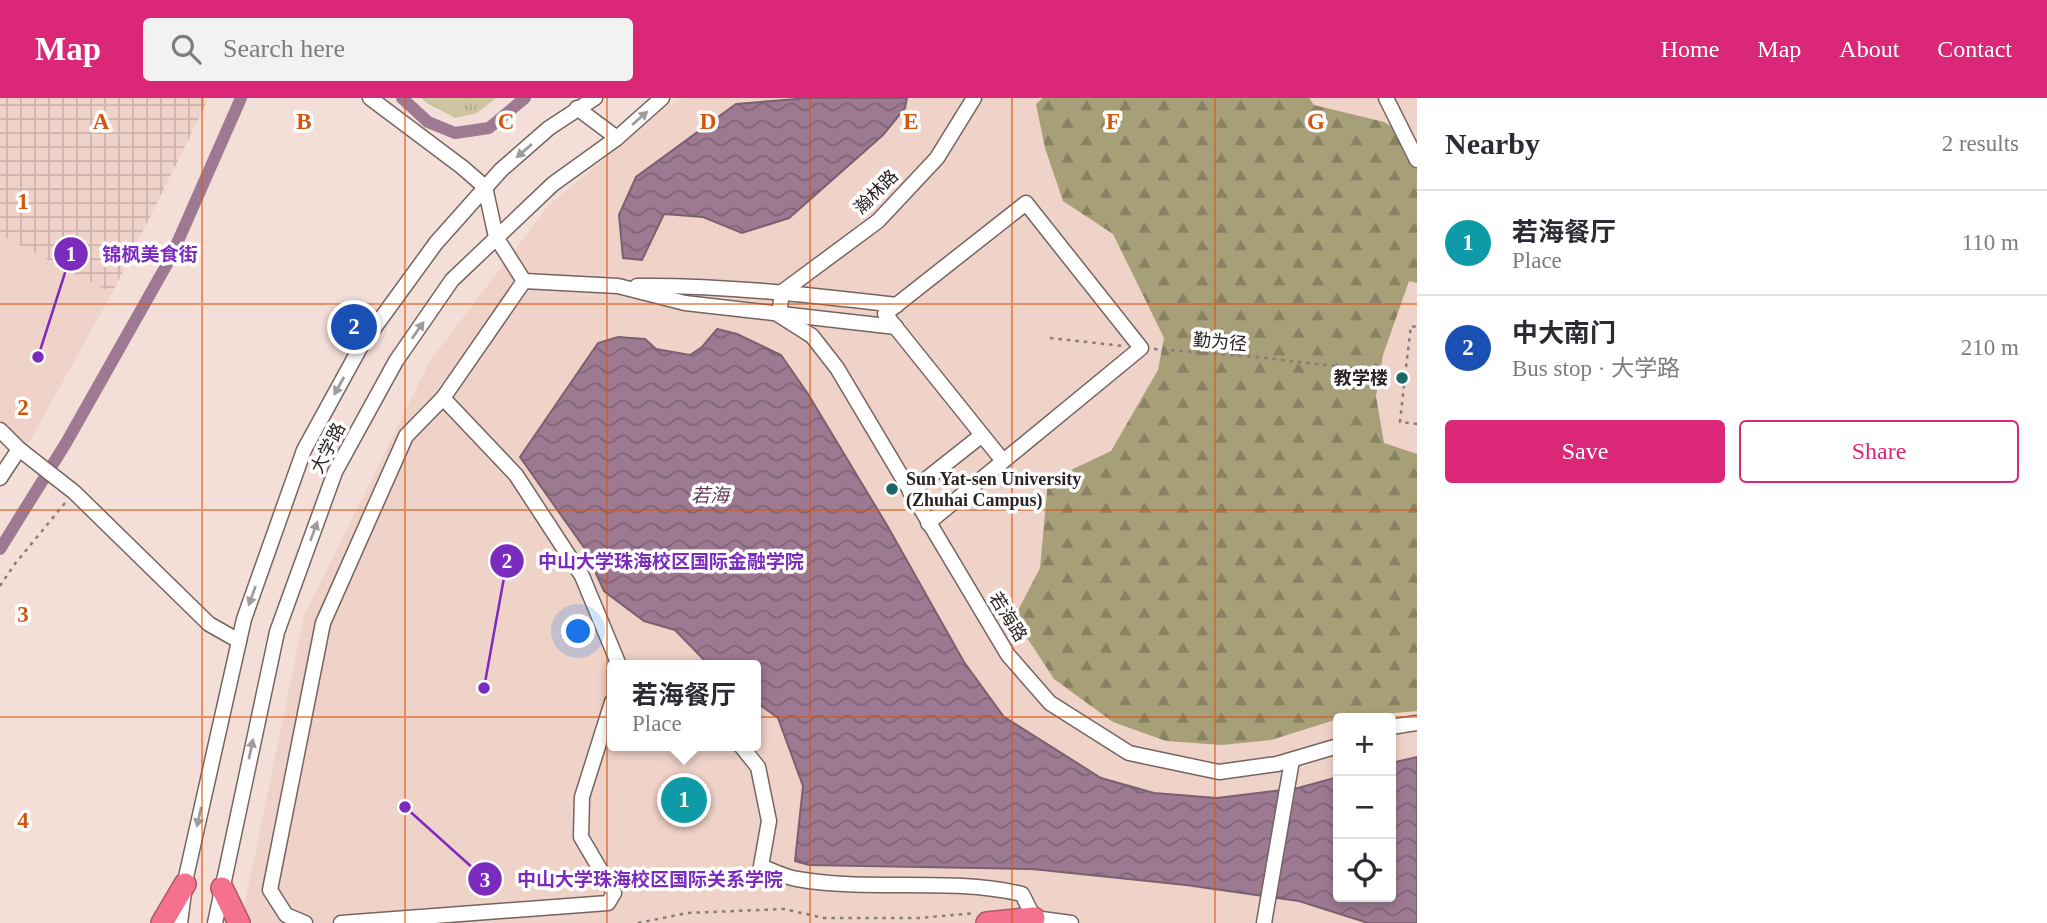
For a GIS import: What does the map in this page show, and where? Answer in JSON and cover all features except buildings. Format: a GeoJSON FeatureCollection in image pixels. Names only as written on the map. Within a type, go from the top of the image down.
{"type":"FeatureCollection","features":[{"type":"Feature","properties":{"kind":"highway"},"geometry":{"type":"LineString","coordinates":[[162,923],[185,884]]}},
{"type":"Feature","properties":{"kind":"highway"},"geometry":{"type":"LineString","coordinates":[[222,888],[239,923]]}},
{"type":"Feature","properties":{"kind":"highway"},"geometry":{"type":"LineString","coordinates":[[984,918],[1034,918]]}},
{"type":"Feature","properties":{"kind":"street"},"geometry":{"type":"LineString","coordinates":[[370,98],[485,187],[496,237],[524,281]]}},
{"type":"Feature","properties":{"kind":"street","name":"大学路"},"geometry":{"type":"LineString","coordinates":[[180,923],[185,884],[244,619],[304,450],[361,346],[436,243],[485,187],[549,128],[595,98]]}},
{"type":"Feature","properties":{"kind":"street","name":"大学路"},"geometry":{"type":"LineString","coordinates":[[215,923],[277,632],[335,472],[404,349],[452,281],[553,184],[617,138],[662,98]]}},
{"type":"Feature","properties":{"kind":"street","name":"瀚林路"},"geometry":{"type":"LineString","coordinates":[[782,292],[878,221],[937,158],[974,98]]}},
{"type":"Feature","properties":{"kind":"street"},"geometry":{"type":"LineString","coordinates":[[1391,104],[1417,133]]}},
{"type":"Feature","properties":{"kind":"street"},"geometry":{"type":"LineString","coordinates":[[1391,104],[1417,160]]}},
{"type":"Feature","properties":{"kind":"street"},"geometry":{"type":"LineString","coordinates":[[577,108],[617,138]]}},
{"type":"Feature","properties":{"kind":"street"},"geometry":{"type":"LineString","coordinates":[[928,523],[1141,348],[1026,203],[885,314],[1003,461]]}},
{"type":"Feature","properties":{"kind":"street"},"geometry":{"type":"LineString","coordinates":[[524,281],[618,286],[688,285],[897,305]]}},
{"type":"Feature","properties":{"kind":"street"},"geometry":{"type":"LineString","coordinates":[[305,923],[286,915],[270,890],[323,623],[406,436],[443,398],[524,281]]}},
{"type":"Feature","properties":{"kind":"street"},"geometry":{"type":"LineString","coordinates":[[618,286],[685,303],[896,327]]}},
{"type":"Feature","properties":{"kind":"street"},"geometry":{"type":"LineString","coordinates":[[779,315],[782,292]]}},
{"type":"Feature","properties":{"kind":"street","name":"若海路"},"geometry":{"type":"LineString","coordinates":[[779,315],[813,336],[837,368],[1008,655],[1050,704],[1129,753],[1219,772],[1292,760],[1333,748]]}},
{"type":"Feature","properties":{"kind":"street"},"geometry":{"type":"LineString","coordinates":[[443,398],[516,475],[582,576],[617,660]]}},
{"type":"Feature","properties":{"kind":"street"},"geometry":{"type":"LineString","coordinates":[[0,430],[19,449],[74,492],[209,624],[239,641]]}},
{"type":"Feature","properties":{"kind":"street"},"geometry":{"type":"LineString","coordinates":[[910,492],[982,435]]}},
{"type":"Feature","properties":{"kind":"street"},"geometry":{"type":"LineString","coordinates":[[0,478],[19,449]]}},
{"type":"Feature","properties":{"kind":"street"},"geometry":{"type":"LineString","coordinates":[[341,923],[608,903],[614,893],[581,837],[582,797],[607,718]]}},
{"type":"Feature","properties":{"kind":"street"},"geometry":{"type":"LineString","coordinates":[[1396,726],[1417,723]]}},
{"type":"Feature","properties":{"kind":"street"},"geometry":{"type":"LineString","coordinates":[[745,751],[758,766],[769,821],[761,866],[794,878],[845,885],[930,884],[1003,889],[1022,894],[1034,918],[1071,923]]}},
{"type":"Feature","properties":{"kind":"street"},"geometry":{"type":"LineString","coordinates":[[1264,923],[1292,760]]}},
{"type":"Feature","properties":{"kind":"path"},"geometry":{"type":"LineString","coordinates":[[1406,367],[1411,327],[1417,327]]}},
{"type":"Feature","properties":{"kind":"path","name":"勤为径"},"geometry":{"type":"LineString","coordinates":[[1050,338],[1387,372]]}},
{"type":"Feature","properties":{"kind":"path"},"geometry":{"type":"LineString","coordinates":[[1404,385],[1400,422],[1417,424]]}},
{"type":"Feature","properties":{"kind":"path"},"geometry":{"type":"LineString","coordinates":[[0,586],[74,492]]}},
{"type":"Feature","properties":{"kind":"path"},"geometry":{"type":"LineString","coordinates":[[638,923],[687,913],[784,909],[824,918],[984,918]]}},
{"type":"Feature","properties":{"kind":"shaded area"},"geometry":{"type":"Polygon","coordinates":[[[0,98],[209,98],[112,293],[0,235],[0,98]]]}},
{"type":"Feature","properties":{"kind":"shaded area","name":"Sun Yat-sen University (Zhuhai Campus)"},"geometry":{"type":"Polygon","coordinates":[[[682,98],[1417,98],[1417,923],[241,923],[304,616],[430,361],[548,206],[666,106],[682,98]]]}},
{"type":"Feature","properties":{"kind":"shaded area"},"geometry":{"type":"Polygon","coordinates":[[[0,235],[112,293],[27,446],[0,421],[0,235]]]}},
{"type":"Feature","properties":{"kind":"green space"},"geometry":{"type":"Polygon","coordinates":[[[421,98],[496,98],[477,113],[455,118],[421,98]]]}},
{"type":"Feature","properties":{"kind":"green space"},"geometry":{"type":"Polygon","coordinates":[[[1043,98],[1309,98],[1314,105],[1384,122],[1417,143],[1417,283],[1409,281],[1383,355],[1376,396],[1384,443],[1417,454],[1417,711],[1333,713],[1333,721],[1271,740],[1222,745],[1166,741],[1113,722],[1054,679],[1014,618],[1040,568],[1048,481],[1111,451],[1158,370],[1164,338],[1113,234],[1063,201],[1045,148],[1036,104],[1043,98]]]}},
{"type":"Feature","properties":{"kind":"water"},"geometry":{"type":"Polygon","coordinates":[[[809,98],[907,98],[905,108],[883,135],[789,218],[742,233],[703,217],[664,214],[642,260],[623,258],[619,215],[636,177],[736,104],[809,98]]]}},
{"type":"Feature","properties":{"kind":"water","name":"若海"},"geometry":{"type":"Polygon","coordinates":[[[717,329],[737,334],[781,355],[808,394],[888,527],[964,662],[1004,717],[1101,778],[1154,793],[1217,798],[1298,788],[1333,778],[1333,902],[1396,902],[1396,762],[1417,757],[1417,923],[1368,923],[1299,901],[1186,885],[1032,869],[809,865],[795,861],[803,786],[778,718],[761,706],[761,660],[704,660],[675,630],[644,621],[604,591],[585,549],[520,457],[598,343],[618,337],[645,339],[656,349],[690,355],[702,347],[717,329]]]}},
{"type":"Feature","properties":{"kind":"waterway"},"geometry":{"type":"LineString","coordinates":[[0,549],[66,443],[171,257],[241,98]]}},
{"type":"Feature","properties":{"kind":"waterway"},"geometry":{"type":"LineString","coordinates":[[402,98],[428,122],[455,133],[489,128],[525,98]]}},
{"type":"Feature","properties":{"kind":"place","name":"中大南门"},"geometry":{"type":"Point","coordinates":[354,327]}},
{"type":"Feature","properties":{"kind":"place","name":"锦枫美食街"},"geometry":{"type":"Point","coordinates":[38,357]}},
{"type":"Feature","properties":{"kind":"place","name":"教学楼"},"geometry":{"type":"Point","coordinates":[1402,378]}},
{"type":"Feature","properties":{"kind":"place","name":"Sun Yat-sen University (Zhuhai Campus)"},"geometry":{"type":"Point","coordinates":[892,489]}},
{"type":"Feature","properties":{"kind":"place","name":"中山大学珠海校区国际金融学院"},"geometry":{"type":"Point","coordinates":[484,688]}},
{"type":"Feature","properties":{"kind":"place","name":"若海餐厅"},"geometry":{"type":"Point","coordinates":[684,800]}},
{"type":"Feature","properties":{"kind":"place","name":"中山大学珠海校区国际关系学院"},"geometry":{"type":"Point","coordinates":[405,807]}}]}
